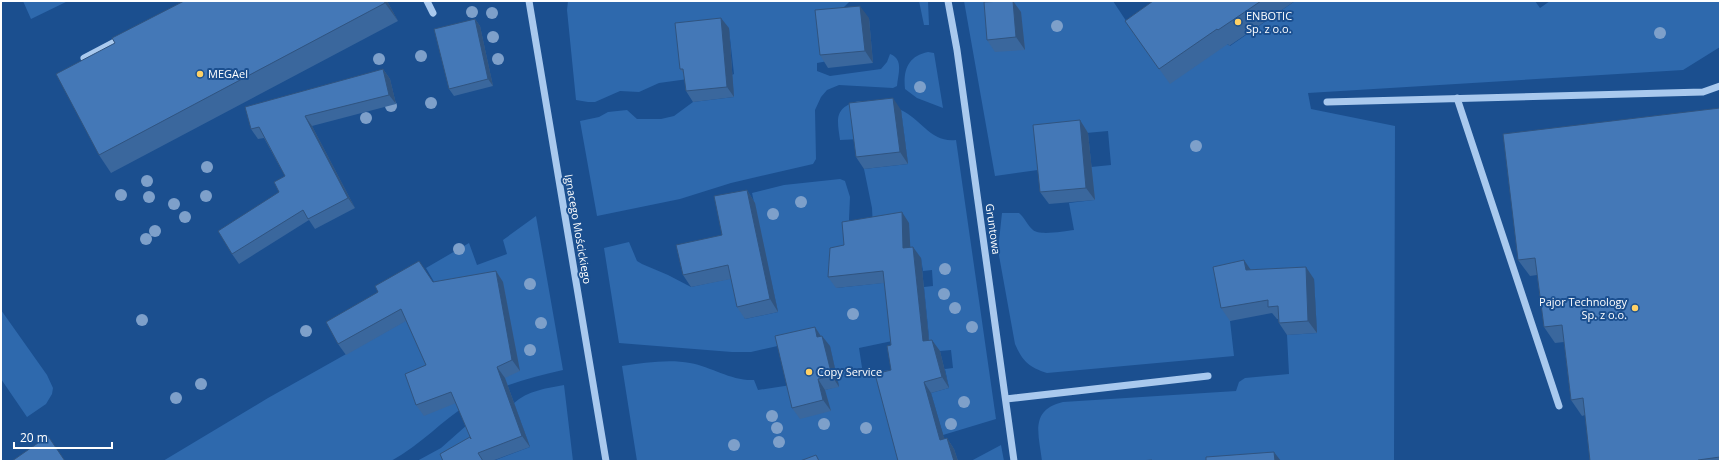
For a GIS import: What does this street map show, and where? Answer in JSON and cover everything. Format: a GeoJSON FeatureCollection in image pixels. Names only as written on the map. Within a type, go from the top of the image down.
{"type":"FeatureCollection","features":[{"type":"Feature","properties":{"kind":"street"},"geometry":{"type":"LineString","coordinates":[[427,1],[433,13]]}},
{"type":"Feature","properties":{"kind":"street","name":"Ignacego Mościckiego"},"geometry":{"type":"LineString","coordinates":[[529,1],[606,461]]}},
{"type":"Feature","properties":{"kind":"street","name":"Gruntowa"},"geometry":{"type":"LineString","coordinates":[[948,1],[957,50],[1014,461]]}},
{"type":"Feature","properties":{"kind":"street"},"geometry":{"type":"LineString","coordinates":[[84,58],[131,33]]}},
{"type":"Feature","properties":{"kind":"street"},"geometry":{"type":"LineString","coordinates":[[1327,102],[1703,92],[1720,86]]}},
{"type":"Feature","properties":{"kind":"street"},"geometry":{"type":"LineString","coordinates":[[1457,98],[1559,406]]}},
{"type":"Feature","properties":{"kind":"street"},"geometry":{"type":"LineString","coordinates":[[1006,399],[1208,376]]}},
{"type":"Feature","properties":{"kind":"shaded area"},"geometry":{"type":"Polygon","coordinates":[[[23,1],[68,1],[31,19],[23,1]]]}},
{"type":"Feature","properties":{"kind":"shaded area"},"geometry":{"type":"Polygon","coordinates":[[[568,1],[850,1],[843,8],[828,61],[817,63],[817,71],[830,76],[881,69],[887,62],[890,54],[897,59],[899,63],[897,86],[893,88],[839,85],[827,90],[821,97],[815,110],[816,159],[813,164],[731,183],[680,199],[597,216],[580,121],[599,117],[608,112],[627,110],[637,119],[661,119],[674,116],[693,102],[734,97],[732,75],[734,74],[729,29],[688,79],[659,83],[639,92],[620,91],[595,102],[576,100],[567,10],[568,1]]]}},
{"type":"Feature","properties":{"kind":"shaded area"},"geometry":{"type":"Polygon","coordinates":[[[919,1],[928,1],[929,25],[924,25],[919,1]]]}},
{"type":"Feature","properties":{"kind":"shaded area"},"geometry":{"type":"Polygon","coordinates":[[[964,1],[1113,1],[1136,36],[1227,44],[1230,46],[1295,1],[1535,1],[1540,8],[1550,1],[1720,1],[1720,47],[1683,70],[1308,93],[1311,109],[1395,126],[1394,461],[1042,461],[1038,433],[1041,417],[1045,411],[1052,406],[1063,402],[1236,391],[1239,382],[1245,378],[1289,374],[1287,335],[1317,333],[1314,279],[1230,321],[1234,356],[1047,373],[1027,363],[1015,344],[998,250],[1002,213],[1019,213],[1036,232],[1052,233],[1074,230],[1069,203],[1094,200],[1091,167],[1111,165],[1108,131],[1042,137],[1045,169],[995,176],[964,1]]]}},
{"type":"Feature","properties":{"kind":"shaded area"},"geometry":{"type":"Polygon","coordinates":[[[928,52],[934,53],[943,108],[917,98],[905,89],[906,70],[911,60],[928,52]]]}},
{"type":"Feature","properties":{"kind":"shaded area"},"geometry":{"type":"Polygon","coordinates":[[[858,101],[881,101],[860,139],[840,140],[838,126],[839,115],[845,107],[858,101]]]}},
{"type":"Feature","properties":{"kind":"shaded area"},"geometry":{"type":"Polygon","coordinates":[[[901,110],[940,138],[956,140],[996,419],[943,435],[931,393],[949,388],[945,369],[953,368],[951,350],[929,352],[924,287],[933,286],[932,270],[923,271],[921,258],[873,229],[872,208],[864,169],[908,164],[901,110]]]}},
{"type":"Feature","properties":{"kind":"shaded area"},"geometry":{"type":"Polygon","coordinates":[[[840,179],[845,181],[850,197],[849,219],[851,248],[836,288],[891,282],[897,340],[859,348],[863,374],[897,369],[902,461],[637,461],[622,366],[665,361],[690,363],[729,376],[746,380],[754,380],[758,390],[791,385],[825,390],[839,386],[830,347],[782,345],[751,352],[732,352],[619,343],[604,248],[629,242],[637,261],[691,287],[733,278],[745,319],[778,312],[752,193],[784,185],[840,179]]]}},
{"type":"Feature","properties":{"kind":"shaded area"},"geometry":{"type":"Polygon","coordinates":[[[536,216],[563,370],[515,383],[481,397],[450,417],[412,448],[391,461],[163,461],[268,398],[444,299],[426,268],[469,243],[477,265],[507,254],[503,240],[536,216]]]}},
{"type":"Feature","properties":{"kind":"shaded area"},"geometry":{"type":"Polygon","coordinates":[[[1,310],[47,375],[53,388],[52,394],[46,404],[27,417],[1,379],[1,310]]]}},
{"type":"Feature","properties":{"kind":"shaded area"},"geometry":{"type":"Polygon","coordinates":[[[564,385],[573,461],[493,461],[530,447],[514,403],[531,393],[564,385]]]}},
{"type":"Feature","properties":{"kind":"shaded area"},"geometry":{"type":"Polygon","coordinates":[[[476,417],[493,461],[417,461],[441,448],[476,417]]]}},
{"type":"Feature","properties":{"kind":"shaded area"},"geometry":{"type":"Polygon","coordinates":[[[1001,445],[1004,461],[971,461],[1001,445]]]}},
{"type":"Feature","properties":{"kind":"building","name":"MEGAel"},"geometry":{"type":"Polygon","coordinates":[[[184,1],[384,1],[385,3],[99,155],[56,74],[115,43],[112,38],[184,1]]]}},
{"type":"Feature","properties":{"kind":"building"},"geometry":{"type":"Polygon","coordinates":[[[1013,1],[1016,37],[987,40],[984,2],[1013,1]]]}},
{"type":"Feature","properties":{"kind":"building"},"geometry":{"type":"Polygon","coordinates":[[[1153,1],[1261,1],[1159,69],[1125,21],[1153,1]]]}},
{"type":"Feature","properties":{"kind":"building"},"geometry":{"type":"Polygon","coordinates":[[[860,6],[865,51],[820,55],[815,10],[860,6]]]}},
{"type":"Feature","properties":{"kind":"building"},"geometry":{"type":"Polygon","coordinates":[[[721,18],[727,87],[686,91],[683,69],[680,69],[675,23],[721,18]]]}},
{"type":"Feature","properties":{"kind":"building"},"geometry":{"type":"Polygon","coordinates":[[[475,19],[488,79],[449,89],[434,29],[475,19]]]}},
{"type":"Feature","properties":{"kind":"building"},"geometry":{"type":"Polygon","coordinates":[[[383,69],[389,95],[305,116],[348,198],[308,219],[303,210],[232,254],[218,231],[279,192],[274,182],[285,176],[259,127],[251,129],[245,107],[383,69]]]}},
{"type":"Feature","properties":{"kind":"building"},"geometry":{"type":"Polygon","coordinates":[[[893,98],[900,152],[856,157],[849,103],[893,98]]]}},
{"type":"Feature","properties":{"kind":"building","name":"Pajor Technology Sp. z o.o."},"geometry":{"type":"Polygon","coordinates":[[[1720,108],[1720,457],[1698,460],[1699,461],[1590,461],[1583,398],[1571,400],[1562,325],[1544,327],[1535,258],[1518,260],[1503,134],[1720,108]]]}},
{"type":"Feature","properties":{"kind":"building"},"geometry":{"type":"Polygon","coordinates":[[[1080,120],[1086,188],[1040,192],[1033,125],[1080,120]]]}},
{"type":"Feature","properties":{"kind":"building"},"geometry":{"type":"Polygon","coordinates":[[[747,190],[770,299],[737,307],[728,265],[683,275],[676,245],[722,235],[714,196],[747,190]]]}},
{"type":"Feature","properties":{"kind":"building"},"geometry":{"type":"Polygon","coordinates":[[[902,212],[903,248],[913,247],[923,341],[932,340],[942,377],[924,382],[940,440],[947,438],[954,461],[898,461],[875,374],[891,370],[887,346],[891,345],[883,271],[828,277],[830,248],[844,245],[842,222],[902,212]]]}},
{"type":"Feature","properties":{"kind":"building"},"geometry":{"type":"Polygon","coordinates":[[[1244,260],[1246,270],[1306,267],[1308,321],[1279,323],[1278,306],[1268,307],[1268,300],[1221,308],[1213,267],[1244,260]]]}},
{"type":"Feature","properties":{"kind":"building"},"geometry":{"type":"Polygon","coordinates":[[[419,261],[433,282],[496,271],[512,360],[497,367],[522,436],[478,453],[483,461],[443,461],[440,454],[470,437],[471,439],[451,392],[416,405],[405,374],[426,365],[401,309],[338,344],[326,322],[378,292],[375,286],[419,261]]]}},
{"type":"Feature","properties":{"kind":"building"},"geometry":{"type":"Polygon","coordinates":[[[815,327],[817,337],[822,336],[832,376],[818,379],[823,400],[792,408],[775,336],[815,327]]]}},
{"type":"Feature","properties":{"kind":"building"},"geometry":{"type":"Polygon","coordinates":[[[48,436],[65,461],[12,461],[48,436]]]}},
{"type":"Feature","properties":{"kind":"building"},"geometry":{"type":"Polygon","coordinates":[[[1274,452],[1275,461],[1206,461],[1206,457],[1274,452]]]}},
{"type":"Feature","properties":{"kind":"building"},"geometry":{"type":"Polygon","coordinates":[[[816,455],[819,461],[800,461],[816,455]]]}},
{"type":"Feature","properties":{"kind":"place","name":"ENBOTIC Sp. z o.o."},"geometry":{"type":"Point","coordinates":[1238,22]}},
{"type":"Feature","properties":{"kind":"place","name":"MEGAel"},"geometry":{"type":"Point","coordinates":[200,74]}},
{"type":"Feature","properties":{"kind":"place","name":"Pajor Technology Sp. z o.o."},"geometry":{"type":"Point","coordinates":[1635,308]}},
{"type":"Feature","properties":{"kind":"place","name":"Copy Service"},"geometry":{"type":"Point","coordinates":[809,372]}}]}
